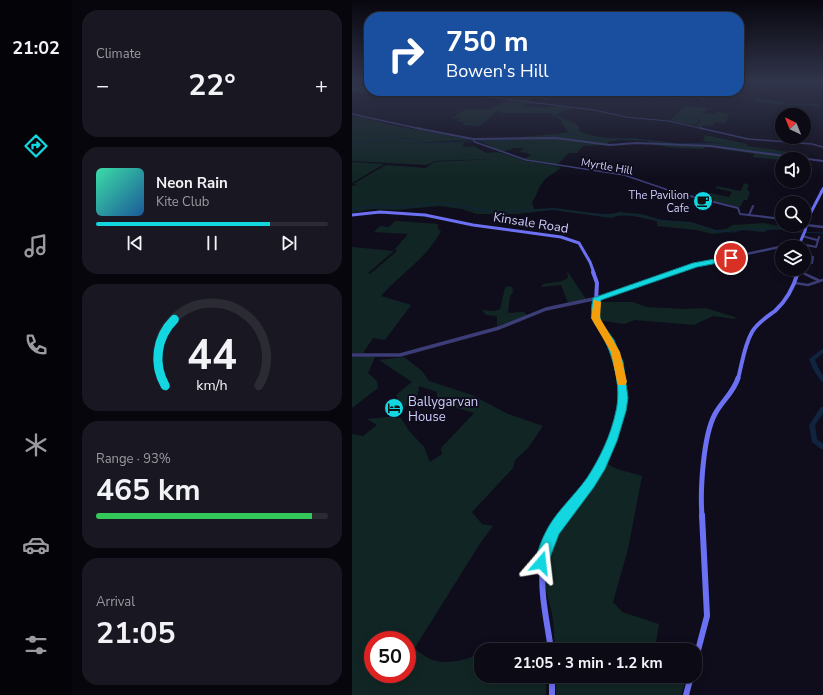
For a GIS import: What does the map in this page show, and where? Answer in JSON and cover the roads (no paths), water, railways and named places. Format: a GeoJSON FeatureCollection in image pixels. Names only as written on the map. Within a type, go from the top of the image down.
{"type":"FeatureCollection","features":[{"type":"Feature","properties":{"kind":"main road"},"geometry":{"type":"LineString","coordinates":[[811,211],[823,188]]}},
{"type":"Feature","properties":{"kind":"main road","name":"Kinsale Road"},"geometry":{"type":"LineString","coordinates":[[352,214],[380,212],[430,216],[468,224],[570,239],[581,245],[589,258],[596,280],[598,298],[595,312],[597,322],[613,346],[619,362],[623,398],[621,411],[612,441],[601,466],[590,483],[554,529],[544,553],[541,575],[550,643]]}},
{"type":"Feature","properties":{"kind":"main road"},"geometry":{"type":"LineString","coordinates":[[800,240],[805,232]]}},
{"type":"Feature","properties":{"kind":"main road"},"geometry":{"type":"LineString","coordinates":[[700,643],[707,616],[708,595],[701,505],[702,480],[709,429],[715,414],[736,385],[745,350],[752,331],[779,307],[796,283],[798,276]]}},
{"type":"Feature","properties":{"kind":"main road"},"geometry":{"type":"LineString","coordinates":[[552,683],[552,695]]}},
{"type":"Feature","properties":{"kind":"main road"},"geometry":{"type":"LineString","coordinates":[[686,695],[689,683]]}},
{"type":"Feature","properties":{"kind":"street"},"geometry":{"type":"LineString","coordinates":[[607,113],[630,118],[668,121],[748,139],[812,144],[823,148]]}},
{"type":"Feature","properties":{"kind":"street"},"geometry":{"type":"LineString","coordinates":[[352,114],[388,124],[473,140],[559,138],[610,145],[636,143],[710,146],[823,161]]}},
{"type":"Feature","properties":{"kind":"street","name":"Myrtle Hill"},"geometry":{"type":"LineString","coordinates":[[473,140],[526,160],[554,166],[624,175],[671,191],[738,208],[739,213],[775,218]]}},
{"type":"Feature","properties":{"kind":"street"},"geometry":{"type":"LineString","coordinates":[[750,215],[753,206]]}},
{"type":"Feature","properties":{"kind":"street"},"geometry":{"type":"LineString","coordinates":[[811,224],[823,227]]}},
{"type":"Feature","properties":{"kind":"street"},"geometry":{"type":"LineString","coordinates":[[802,236],[817,240]]}},
{"type":"Feature","properties":{"kind":"street"},"geometry":{"type":"LineString","coordinates":[[811,246],[816,247],[819,237]]}},
{"type":"Feature","properties":{"kind":"street"},"geometry":{"type":"LineString","coordinates":[[352,355],[400,355],[499,328],[546,309],[598,298],[696,265],[775,248]]}},
{"type":"Feature","properties":{"kind":"street"},"geometry":{"type":"LineString","coordinates":[[807,276],[822,280]]}},
{"type":"Feature","properties":{"kind":"street"},"geometry":{"type":"LineString","coordinates":[[796,283],[808,285],[822,280]]}},
{"type":"Feature","properties":{"kind":"waterway"},"geometry":{"type":"LineString","coordinates":[[549,137],[573,135],[590,139],[635,139],[669,143]]}},
{"type":"Feature","properties":{"kind":"waterway"},"geometry":{"type":"LineString","coordinates":[[352,142],[394,138],[439,143],[531,139]]}},
{"type":"Feature","properties":{"kind":"waterway"},"geometry":{"type":"LineString","coordinates":[[680,144],[708,143],[737,149]]}},
{"type":"Feature","properties":{"kind":"waterway"},"geometry":{"type":"LineString","coordinates":[[752,151],[759,152]]}},
{"type":"Feature","properties":{"kind":"waterway"},"geometry":{"type":"LineString","coordinates":[[764,152],[775,153]]}},
{"type":"Feature","properties":{"kind":"waterway"},"geometry":{"type":"LineString","coordinates":[[352,209],[375,206],[404,207],[443,203],[493,212],[555,209],[601,215],[619,214],[640,216],[656,220],[695,224],[716,231],[734,232],[743,229],[764,230],[780,228],[796,232],[823,233]]}},
{"type":"Feature","properties":{"kind":"waterway"},"geometry":{"type":"LineString","coordinates":[[823,351],[812,359],[823,380]]}},
{"type":"Feature","properties":{"kind":"waterway"},"geometry":{"type":"LineString","coordinates":[[823,409],[812,425],[814,440],[823,447]]}},
{"type":"Feature","properties":{"kind":"place","name":"The Pavilion Cafe"},"geometry":{"type":"Point","coordinates":[703,201]}},
{"type":"Feature","properties":{"kind":"place","name":"Ballygarvan House"},"geometry":{"type":"Point","coordinates":[394,408]}}]}
